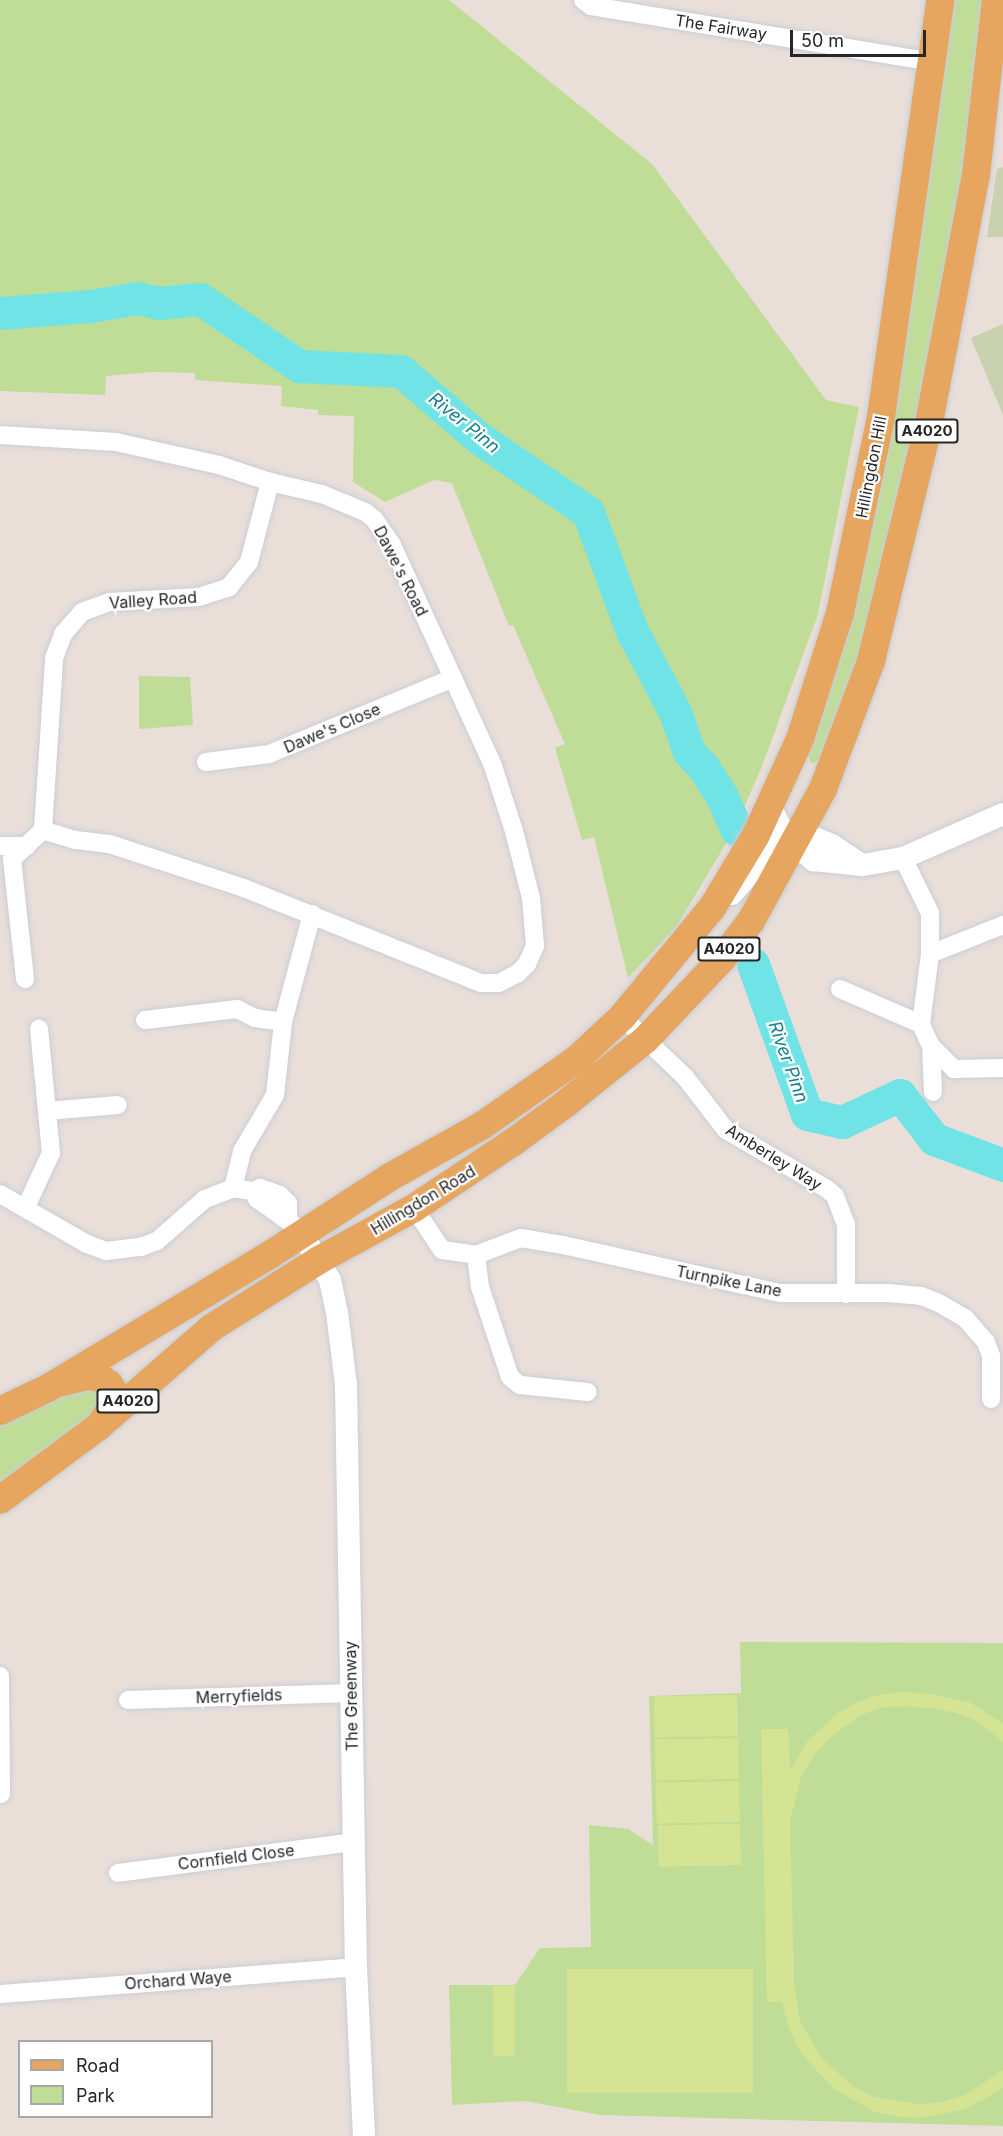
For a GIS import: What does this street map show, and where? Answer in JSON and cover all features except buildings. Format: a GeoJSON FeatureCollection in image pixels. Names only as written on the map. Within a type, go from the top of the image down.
{"type":"FeatureCollection","features":[{"type":"Feature","properties":{"kind":"main road","name":"Hillingdon Hill"},"geometry":{"type":"LineString","coordinates":[[712,908],[770,807],[800,739],[840,613],[881,417],[940,0]]}},
{"type":"Feature","properties":{"kind":"main road","name":"A4020"},"geometry":{"type":"LineString","coordinates":[[794,845],[823,789],[871,661],[930,423],[976,175],[996,0]]}},
{"type":"Feature","properties":{"kind":"main road","name":"Hillingdon Road"},"geometry":{"type":"LineString","coordinates":[[0,1500],[98,1426],[211,1328],[319,1260],[414,1209],[521,1137],[646,1039],[722,959],[751,921],[794,845]]}},
{"type":"Feature","properties":{"kind":"main road","name":"A4020"},"geometry":{"type":"LineString","coordinates":[[0,1411],[48,1388],[295,1227],[483,1125],[577,1059],[622,1017],[712,908]]}},
{"type":"Feature","properties":{"kind":"main road","name":"A4020"},"geometry":{"type":"LineString","coordinates":[[48,1388],[87,1376],[99,1377],[109,1384],[114,1392],[114,1404],[98,1426]]}},
{"type":"Feature","properties":{"kind":"street","name":"The Fairway"},"geometry":{"type":"LineString","coordinates":[[583,0],[591,6],[932,62]]}},
{"type":"Feature","properties":{"kind":"street","name":"Dawe's Road"},"geometry":{"type":"LineString","coordinates":[[0,435],[116,442],[219,465],[270,482],[322,494],[365,512],[374,519],[392,545],[493,766],[514,831],[531,898],[535,946],[527,964],[507,979],[490,984],[473,981],[312,914]]}},
{"type":"Feature","properties":{"kind":"street","name":"Valley Road"},"geometry":{"type":"LineString","coordinates":[[43,830],[54,658],[67,627],[82,612],[110,602],[199,597],[229,587],[249,562],[270,482]]}},
{"type":"Feature","properties":{"kind":"street","name":"Dawe's Close"},"geometry":{"type":"LineString","coordinates":[[206,762],[269,754],[453,678]]}},
{"type":"Feature","properties":{"kind":"street"},"geometry":{"type":"LineString","coordinates":[[770,807],[784,835],[813,860],[863,866],[903,858],[1003,814]]}},
{"type":"Feature","properties":{"kind":"street"},"geometry":{"type":"LineString","coordinates":[[25,979],[12,859],[43,830],[75,840],[109,844],[312,914],[284,1022],[275,1095],[242,1151],[233,1188]]}},
{"type":"Feature","properties":{"kind":"street"},"geometry":{"type":"LineString","coordinates":[[712,908],[730,896],[770,849],[779,843],[794,845]]}},
{"type":"Feature","properties":{"kind":"street"},"geometry":{"type":"LineString","coordinates":[[0,846],[27,846]]}},
{"type":"Feature","properties":{"kind":"street"},"geometry":{"type":"LineString","coordinates":[[903,858],[930,913],[930,954],[921,1024],[931,1046],[954,1069],[1003,1068]]}},
{"type":"Feature","properties":{"kind":"street"},"geometry":{"type":"LineString","coordinates":[[930,954],[1003,925]]}},
{"type":"Feature","properties":{"kind":"street"},"geometry":{"type":"LineString","coordinates":[[840,989],[921,1024]]}},
{"type":"Feature","properties":{"kind":"street"},"geometry":{"type":"LineString","coordinates":[[146,1020],[237,1009],[255,1018],[284,1022]]}},
{"type":"Feature","properties":{"kind":"street","name":"Amberley Way"},"geometry":{"type":"LineString","coordinates":[[622,1017],[685,1077],[726,1130],[827,1189],[835,1196],[841,1205],[846,1224],[846,1294]]}},
{"type":"Feature","properties":{"kind":"street"},"geometry":{"type":"LineString","coordinates":[[26,1207],[51,1153],[39,1029]]}},
{"type":"Feature","properties":{"kind":"street"},"geometry":{"type":"LineString","coordinates":[[931,1046],[933,1092]]}},
{"type":"Feature","properties":{"kind":"street"},"geometry":{"type":"LineString","coordinates":[[47,1111],[118,1105]]}},
{"type":"Feature","properties":{"kind":"street"},"geometry":{"type":"LineString","coordinates":[[0,1194],[87,1244],[106,1251],[141,1247],[157,1241],[205,1199],[233,1188],[253,1191],[257,1199],[295,1227]]}},
{"type":"Feature","properties":{"kind":"street"},"geometry":{"type":"LineString","coordinates":[[414,1209],[442,1250],[476,1255],[480,1287],[510,1377],[520,1385],[588,1392]]}},
{"type":"Feature","properties":{"kind":"street","name":"The Greenway"},"geometry":{"type":"LineString","coordinates":[[295,1227],[319,1260],[334,1297],[346,1385],[353,1842],[364,2136]]}},
{"type":"Feature","properties":{"kind":"street","name":"Turnpike Lane"},"geometry":{"type":"LineString","coordinates":[[476,1255],[521,1238],[563,1245],[780,1293],[897,1293],[921,1296],[938,1302],[965,1318],[986,1342],[991,1356],[991,1400]]}},
{"type":"Feature","properties":{"kind":"street"},"geometry":{"type":"LineString","coordinates":[[0,1676],[1,1794]]}},
{"type":"Feature","properties":{"kind":"street","name":"Merryfields"},"geometry":{"type":"LineString","coordinates":[[128,1700],[351,1693]]}},
{"type":"Feature","properties":{"kind":"street","name":"Cornfield Close"},"geometry":{"type":"LineString","coordinates":[[118,1872],[353,1842]]}},
{"type":"Feature","properties":{"kind":"street","name":"Orchard Waye"},"geometry":{"type":"LineString","coordinates":[[0,1994],[356,1967]]}},
{"type":"Feature","properties":{"kind":"green space"},"geometry":{"type":"Polygon","coordinates":[[[0,0],[449,0],[652,164],[826,400],[859,407],[818,614],[761,769],[733,832],[676,927],[628,978],[594,837],[582,840],[555,748],[565,744],[513,625],[509,626],[452,483],[434,480],[385,502],[353,482],[354,416],[318,415],[318,410],[281,406],[282,386],[195,380],[195,373],[153,372],[106,376],[105,395],[0,391],[0,0]]]}},
{"type":"Feature","properties":{"kind":"green space"},"geometry":{"type":"Polygon","coordinates":[[[940,0],[996,0],[976,175],[839,748],[812,764],[800,739],[840,613],[940,0]]]}},
{"type":"Feature","properties":{"kind":"green space"},"geometry":{"type":"Polygon","coordinates":[[[1003,167],[1003,237],[987,237],[997,169],[1003,167]]]}},
{"type":"Feature","properties":{"kind":"green space"},"geometry":{"type":"Polygon","coordinates":[[[1003,324],[1003,415],[971,338],[1003,324]]]}},
{"type":"Feature","properties":{"kind":"green space"},"geometry":{"type":"Polygon","coordinates":[[[139,676],[190,677],[193,725],[139,729],[139,676]]]}},
{"type":"Feature","properties":{"kind":"green space"},"geometry":{"type":"Polygon","coordinates":[[[87,1376],[114,1404],[0,1500],[0,1411],[87,1376]]]}},
{"type":"Feature","properties":{"kind":"green space"},"geometry":{"type":"Polygon","coordinates":[[[740,1642],[1003,1643],[1003,2126],[600,2115],[526,2101],[452,2105],[449,1985],[515,1985],[540,1948],[591,1947],[589,1825],[628,1829],[653,1845],[649,1696],[741,1693],[740,1642]]]}},
{"type":"Feature","properties":{"kind":"green space"},"geometry":{"type":"Polygon","coordinates":[[[901,1692],[932,1694],[971,1703],[1003,1724],[1003,1742],[979,1722],[956,1713],[932,1708],[896,1706],[879,1708],[861,1715],[828,1739],[813,1757],[801,1777],[790,1821],[794,1983],[800,2022],[822,2059],[854,2087],[875,2097],[919,2104],[942,2102],[965,2095],[1003,2070],[1003,2087],[988,2097],[965,2109],[922,2118],[873,2111],[833,2088],[801,2053],[789,2028],[782,2002],[767,2002],[761,1729],[788,1729],[790,1771],[807,1742],[835,1715],[873,1696],[901,1692]]]}},
{"type":"Feature","properties":{"kind":"green space"},"geometry":{"type":"Polygon","coordinates":[[[737,1695],[738,1736],[655,1737],[654,1696],[737,1695]]]}},
{"type":"Feature","properties":{"kind":"green space"},"geometry":{"type":"Polygon","coordinates":[[[738,1738],[739,1779],[656,1780],[655,1739],[738,1738]]]}},
{"type":"Feature","properties":{"kind":"green space"},"geometry":{"type":"Polygon","coordinates":[[[739,1781],[740,1822],[657,1823],[656,1782],[739,1781]]]}},
{"type":"Feature","properties":{"kind":"green space"},"geometry":{"type":"Polygon","coordinates":[[[740,1824],[741,1865],[659,1866],[658,1825],[740,1824]]]}},
{"type":"Feature","properties":{"kind":"green space"},"geometry":{"type":"Polygon","coordinates":[[[567,1969],[753,1969],[753,2093],[567,2093],[567,1969]]]}},
{"type":"Feature","properties":{"kind":"green space"},"geometry":{"type":"Polygon","coordinates":[[[493,1986],[515,1986],[515,2056],[493,2056],[493,1986]]]}},
{"type":"Feature","properties":{"kind":"waterway","name":"River Pinn"},"geometry":{"type":"LineString","coordinates":[[0,313],[91,306],[137,298],[158,303],[200,299],[299,366],[401,371],[479,438],[588,512],[631,629],[675,712],[689,752],[704,768],[722,797],[737,830]]}},
{"type":"Feature","properties":{"kind":"waterway","name":"River Pinn"},"geometry":{"type":"LineString","coordinates":[[753,964],[807,1114],[842,1122],[900,1095],[934,1139],[1003,1165]]}}]}
